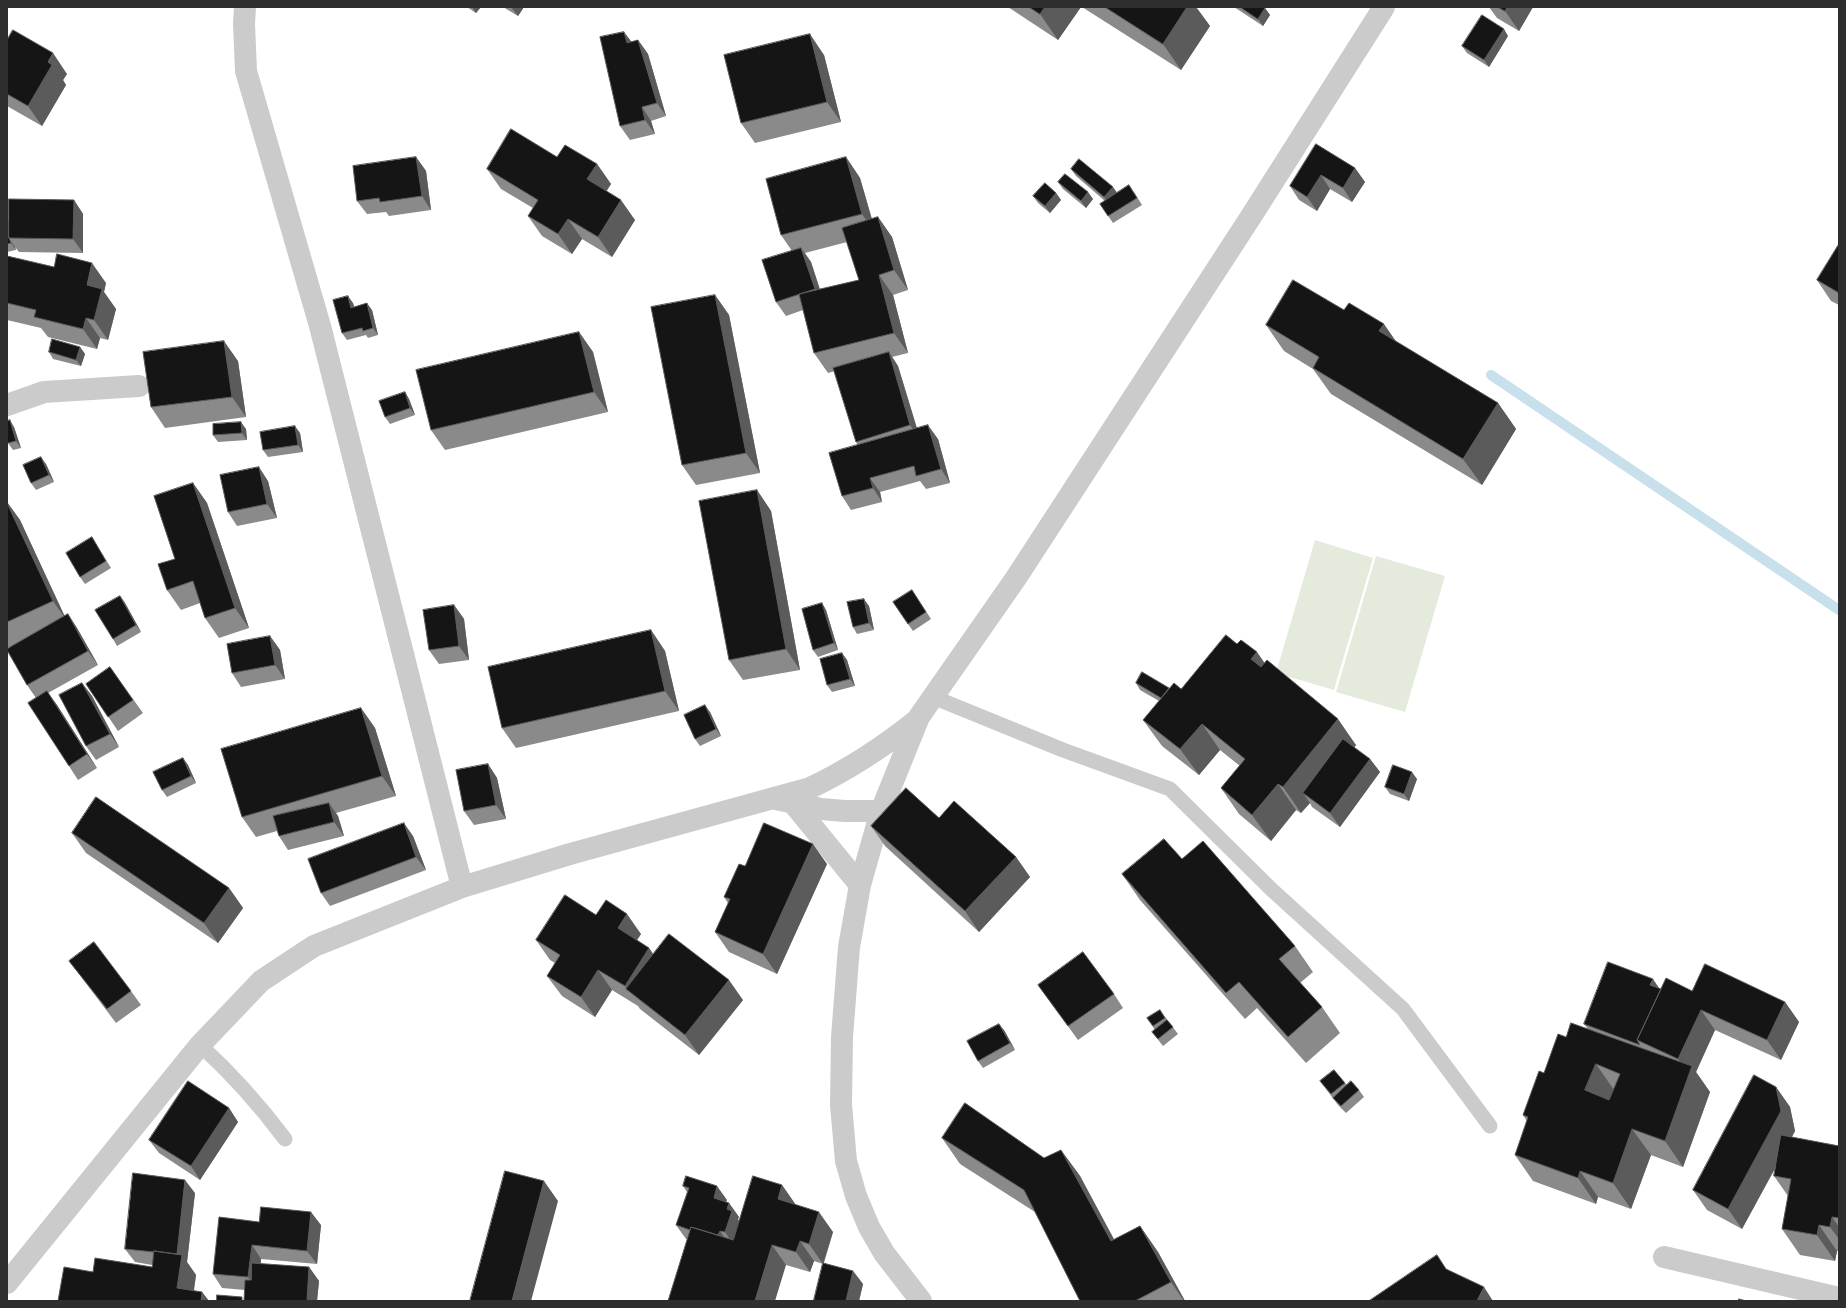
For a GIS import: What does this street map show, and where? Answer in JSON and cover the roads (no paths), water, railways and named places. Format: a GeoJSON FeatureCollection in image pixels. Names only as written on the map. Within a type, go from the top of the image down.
{"type":"FeatureCollection","features":[{"type":"Feature","properties":{"kind":"street"},"geometry":{"type":"LineString","coordinates":[[245,7],[244,24],[246,71],[320,326],[462,887]]}},
{"type":"Feature","properties":{"kind":"street"},"geometry":{"type":"LineString","coordinates":[[7,1283],[200,1045],[261,981],[314,946],[462,887],[570,854],[784,800],[844,772],[881,748],[919,717],[1016,578],[1252,215],[1384,7]]}},
{"type":"Feature","properties":{"kind":"street"},"geometry":{"type":"LineString","coordinates":[[7,405],[44,392],[139,386]]}},
{"type":"Feature","properties":{"kind":"street"},"geometry":{"type":"LineString","coordinates":[[919,717],[881,811],[860,885],[849,947],[842,1037],[841,1104],[846,1161],[856,1196],[869,1227],[884,1253],[921,1301]]}},
{"type":"Feature","properties":{"kind":"street"},"geometry":{"type":"LineString","coordinates":[[784,800],[837,811],[881,811]]}},
{"type":"Feature","properties":{"kind":"street"},"geometry":{"type":"LineString","coordinates":[[784,800],[860,885]]}},
{"type":"Feature","properties":{"kind":"street"},"geometry":{"type":"LineString","coordinates":[[1664,1257],[1839,1298]]}},
{"type":"Feature","properties":{"kind":"lane"},"geometry":{"type":"LineString","coordinates":[[934,697],[1063,750],[1170,789],[1271,890],[1403,1009],[1490,1126]]}},
{"type":"Feature","properties":{"kind":"lane"},"geometry":{"type":"LineString","coordinates":[[200,1045],[236,1078],[285,1139]]}},
{"type":"Feature","properties":{"kind":"waterway"},"geometry":{"type":"LineString","coordinates":[[1491,375],[1839,610]]}}]}
